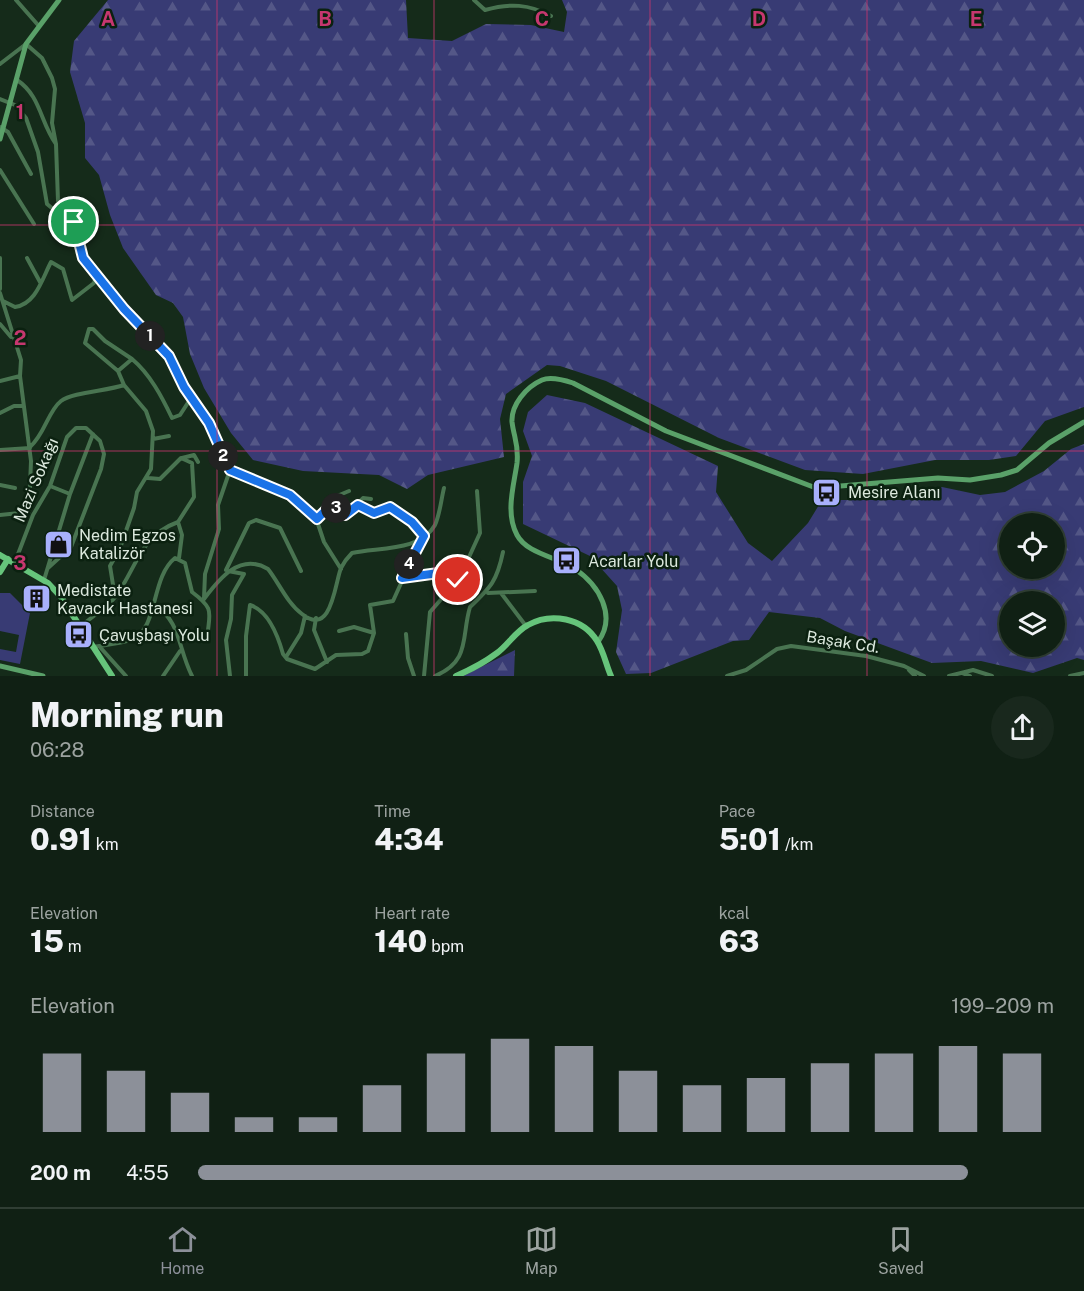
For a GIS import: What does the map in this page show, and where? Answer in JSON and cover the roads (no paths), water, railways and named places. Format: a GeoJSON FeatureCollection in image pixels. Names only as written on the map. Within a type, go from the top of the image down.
{"type":"FeatureCollection","features":[{"type":"Feature","properties":{"kind":"main road"},"geometry":{"type":"LineString","coordinates":[[0,139],[26,44],[38,25],[59,0]]}},
{"type":"Feature","properties":{"kind":"main road"},"geometry":{"type":"LineString","coordinates":[[598,642],[602,636],[607,615],[601,596],[575,568],[532,548],[517,536],[513,520],[511,491],[518,440],[512,423],[513,409],[516,402],[542,379],[559,378],[573,383],[666,432],[816,488],[938,478],[970,480],[1001,475],[1017,470],[1049,443],[1084,422]]}},
{"type":"Feature","properties":{"kind":"main road"},"geometry":{"type":"LineString","coordinates":[[0,555],[44,580],[61,597],[112,676]]}},
{"type":"Feature","properties":{"kind":"main road"},"geometry":{"type":"LineString","coordinates":[[0,572],[8,559]]}},
{"type":"Feature","properties":{"kind":"main road"},"geometry":{"type":"LineString","coordinates":[[456,676],[497,653],[526,626],[542,619],[574,620],[591,632],[598,642],[611,676]]}},
{"type":"Feature","properties":{"kind":"main road"},"geometry":{"type":"LineString","coordinates":[[0,666],[43,676]]}},
{"type":"Feature","properties":{"kind":"street"},"geometry":{"type":"LineString","coordinates":[[16,0],[38,25]]}},
{"type":"Feature","properties":{"kind":"street"},"geometry":{"type":"LineString","coordinates":[[474,0],[485,9],[499,6],[534,6],[552,16]]}},
{"type":"Feature","properties":{"kind":"street"},"geometry":{"type":"LineString","coordinates":[[0,64],[26,44],[42,58],[52,78],[54,90],[52,123],[56,144],[58,201],[74,222],[83,258],[96,276],[169,356],[191,398],[205,417],[230,470],[290,495],[317,519],[324,542],[341,568]]}},
{"type":"Feature","properties":{"kind":"street"},"geometry":{"type":"LineString","coordinates":[[17,80],[31,92],[45,118],[45,129],[56,144]]}},
{"type":"Feature","properties":{"kind":"street"},"geometry":{"type":"LineString","coordinates":[[0,99],[9,101],[20,109],[38,152],[47,204],[59,214],[65,213]]}},
{"type":"Feature","properties":{"kind":"street"},"geometry":{"type":"LineString","coordinates":[[2,128],[8,132],[31,174]]}},
{"type":"Feature","properties":{"kind":"street"},"geometry":{"type":"LineString","coordinates":[[0,170],[34,224]]}},
{"type":"Feature","properties":{"kind":"street"},"geometry":{"type":"LineString","coordinates":[[0,258],[1,299],[21,360],[20,376],[30,448],[32,496],[31,513],[0,515]]}},
{"type":"Feature","properties":{"kind":"street"},"geometry":{"type":"LineString","coordinates":[[27,258],[40,282]]}},
{"type":"Feature","properties":{"kind":"street"},"geometry":{"type":"LineString","coordinates":[[1,299],[15,307],[27,304],[35,295],[51,262],[55,262],[63,269],[68,279],[72,300],[94,283],[96,276]]}},
{"type":"Feature","properties":{"kind":"street"},"geometry":{"type":"LineString","coordinates":[[0,324],[15,344]]}},
{"type":"Feature","properties":{"kind":"street"},"geometry":{"type":"LineString","coordinates":[[115,597],[110,566],[120,548],[134,508],[136,492],[148,478],[151,469],[152,424],[146,411],[124,385],[118,371],[85,343],[89,329],[93,328],[105,341],[132,359],[157,389],[172,417],[180,415],[191,398]]}},
{"type":"Feature","properties":{"kind":"street"},"geometry":{"type":"LineString","coordinates":[[118,371],[132,359]]}},
{"type":"Feature","properties":{"kind":"street"},"geometry":{"type":"LineString","coordinates":[[0,381],[20,376]]}},
{"type":"Feature","properties":{"kind":"street"},"geometry":{"type":"LineString","coordinates":[[0,450],[30,448],[41,437],[60,401],[75,394],[95,393],[124,385]]}},
{"type":"Feature","properties":{"kind":"street"},"geometry":{"type":"LineString","coordinates":[[0,413],[14,406],[24,406]]}},
{"type":"Feature","properties":{"kind":"street","name":"Mazi Sokağı"},"geometry":{"type":"LineString","coordinates":[[15,562],[31,513],[50,486],[67,437],[81,427],[93,433]]}},
{"type":"Feature","properties":{"kind":"street"},"geometry":{"type":"LineString","coordinates":[[44,580],[70,494],[93,433],[100,441],[104,454],[100,469],[71,547],[48,568]]}},
{"type":"Feature","properties":{"kind":"street"},"geometry":{"type":"LineString","coordinates":[[153,439],[169,436]]}},
{"type":"Feature","properties":{"kind":"street"},"geometry":{"type":"LineString","coordinates":[[148,478],[160,479],[181,458],[194,455],[198,462]]}},
{"type":"Feature","properties":{"kind":"street"},"geometry":{"type":"LineString","coordinates":[[80,627],[115,597],[144,547],[156,533],[178,522],[194,497],[192,463],[181,458]]}},
{"type":"Feature","properties":{"kind":"street"},"geometry":{"type":"LineString","coordinates":[[207,640],[209,609],[204,599],[203,581],[219,529],[218,505],[230,470]]}},
{"type":"Feature","properties":{"kind":"street"},"geometry":{"type":"LineString","coordinates":[[0,485],[15,488]]}},
{"type":"Feature","properties":{"kind":"street"},"geometry":{"type":"LineString","coordinates":[[50,486],[70,494]]}},
{"type":"Feature","properties":{"kind":"street"},"geometry":{"type":"LineString","coordinates":[[226,572],[238,566],[250,564],[268,569],[287,598],[305,616],[316,618],[325,616],[330,609],[341,568],[352,553],[401,546],[422,537],[435,524],[444,488]]}},
{"type":"Feature","properties":{"kind":"street"},"geometry":{"type":"LineString","coordinates":[[317,519],[337,496],[349,491]]}},
{"type":"Feature","properties":{"kind":"street"},"geometry":{"type":"LineString","coordinates":[[424,676],[430,612],[458,580],[480,533],[477,491]]}},
{"type":"Feature","properties":{"kind":"street"},"geometry":{"type":"LineString","coordinates":[[330,506],[345,515],[363,498],[371,498]]}},
{"type":"Feature","properties":{"kind":"street"},"geometry":{"type":"LineString","coordinates":[[246,676],[246,628],[250,605],[257,608],[275,629],[285,657],[315,669],[336,655],[362,654],[368,651],[374,633],[370,605],[393,601],[402,578],[420,546],[422,537],[412,522],[390,507],[374,513],[358,505]]}},
{"type":"Feature","properties":{"kind":"street"},"geometry":{"type":"LineString","coordinates":[[204,599],[226,572],[249,524],[256,520],[280,528],[301,571]]}},
{"type":"Feature","properties":{"kind":"street"},"geometry":{"type":"LineString","coordinates":[[178,522],[182,535],[179,558]]}},
{"type":"Feature","properties":{"kind":"street"},"geometry":{"type":"LineString","coordinates":[[435,676],[454,664],[465,642],[470,607],[487,593],[495,582],[503,552]]}},
{"type":"Feature","properties":{"kind":"street"},"geometry":{"type":"LineString","coordinates":[[95,647],[132,639],[140,635],[163,571],[175,558],[179,558]]}},
{"type":"Feature","properties":{"kind":"street"},"geometry":{"type":"LineString","coordinates":[[179,558],[189,571],[192,592],[204,599]]}},
{"type":"Feature","properties":{"kind":"street"},"geometry":{"type":"LineString","coordinates":[[402,578],[453,571],[458,580]]}},
{"type":"Feature","properties":{"kind":"street"},"geometry":{"type":"LineString","coordinates":[[226,572],[244,574],[232,595],[226,640],[230,676]]}},
{"type":"Feature","properties":{"kind":"street"},"geometry":{"type":"LineString","coordinates":[[487,593],[535,591]]}},
{"type":"Feature","properties":{"kind":"street"},"geometry":{"type":"LineString","coordinates":[[500,592],[526,626]]}},
{"type":"Feature","properties":{"kind":"street"},"geometry":{"type":"LineString","coordinates":[[153,603],[174,622],[180,651],[192,676]]}},
{"type":"Feature","properties":{"kind":"street"},"geometry":{"type":"LineString","coordinates":[[285,657],[301,633],[305,616]]}},
{"type":"Feature","properties":{"kind":"street"},"geometry":{"type":"LineString","coordinates":[[316,618],[316,637],[327,662]]}},
{"type":"Feature","properties":{"kind":"street"},"geometry":{"type":"LineString","coordinates":[[339,631],[354,627],[374,633]]}},
{"type":"Feature","properties":{"kind":"street"},"geometry":{"type":"LineString","coordinates":[[406,634],[408,658],[414,676]]}},
{"type":"Feature","properties":{"kind":"street","name":"Başak Cd."},"geometry":{"type":"LineString","coordinates":[[728,676],[746,670],[777,649],[792,646],[867,656],[904,666],[924,676]]}},
{"type":"Feature","properties":{"kind":"street"},"geometry":{"type":"LineString","coordinates":[[95,647],[126,676]]}},
{"type":"Feature","properties":{"kind":"street"},"geometry":{"type":"LineString","coordinates":[[163,676],[180,651]]}},
{"type":"Feature","properties":{"kind":"street"},"geometry":{"type":"LineString","coordinates":[[904,666],[915,676]]}},
{"type":"Feature","properties":{"kind":"street"},"geometry":{"type":"LineString","coordinates":[[949,676],[982,671],[992,676]]}},
{"type":"Feature","properties":{"kind":"street"},"geometry":{"type":"LineString","coordinates":[[961,673],[970,676]]}},
{"type":"Feature","properties":{"kind":"street"},"geometry":{"type":"LineString","coordinates":[[1070,676],[1084,673]]}},
{"type":"Feature","properties":{"kind":"place","name":"Mesire Alanı"},"geometry":{"type":"Point","coordinates":[827,492]}},
{"type":"Feature","properties":{"kind":"place","name":"Nedim Egzos Katalizör"},"geometry":{"type":"Point","coordinates":[58,544]}},
{"type":"Feature","properties":{"kind":"place","name":"Acarlar Yolu"},"geometry":{"type":"Point","coordinates":[567,561]}},
{"type":"Feature","properties":{"kind":"place","name":"Medistate Kavacık Hastanesi"},"geometry":{"type":"Point","coordinates":[36,599]}},
{"type":"Feature","properties":{"kind":"place","name":"Çavuşbaşı Yolu"},"geometry":{"type":"Point","coordinates":[78,635]}}]}
